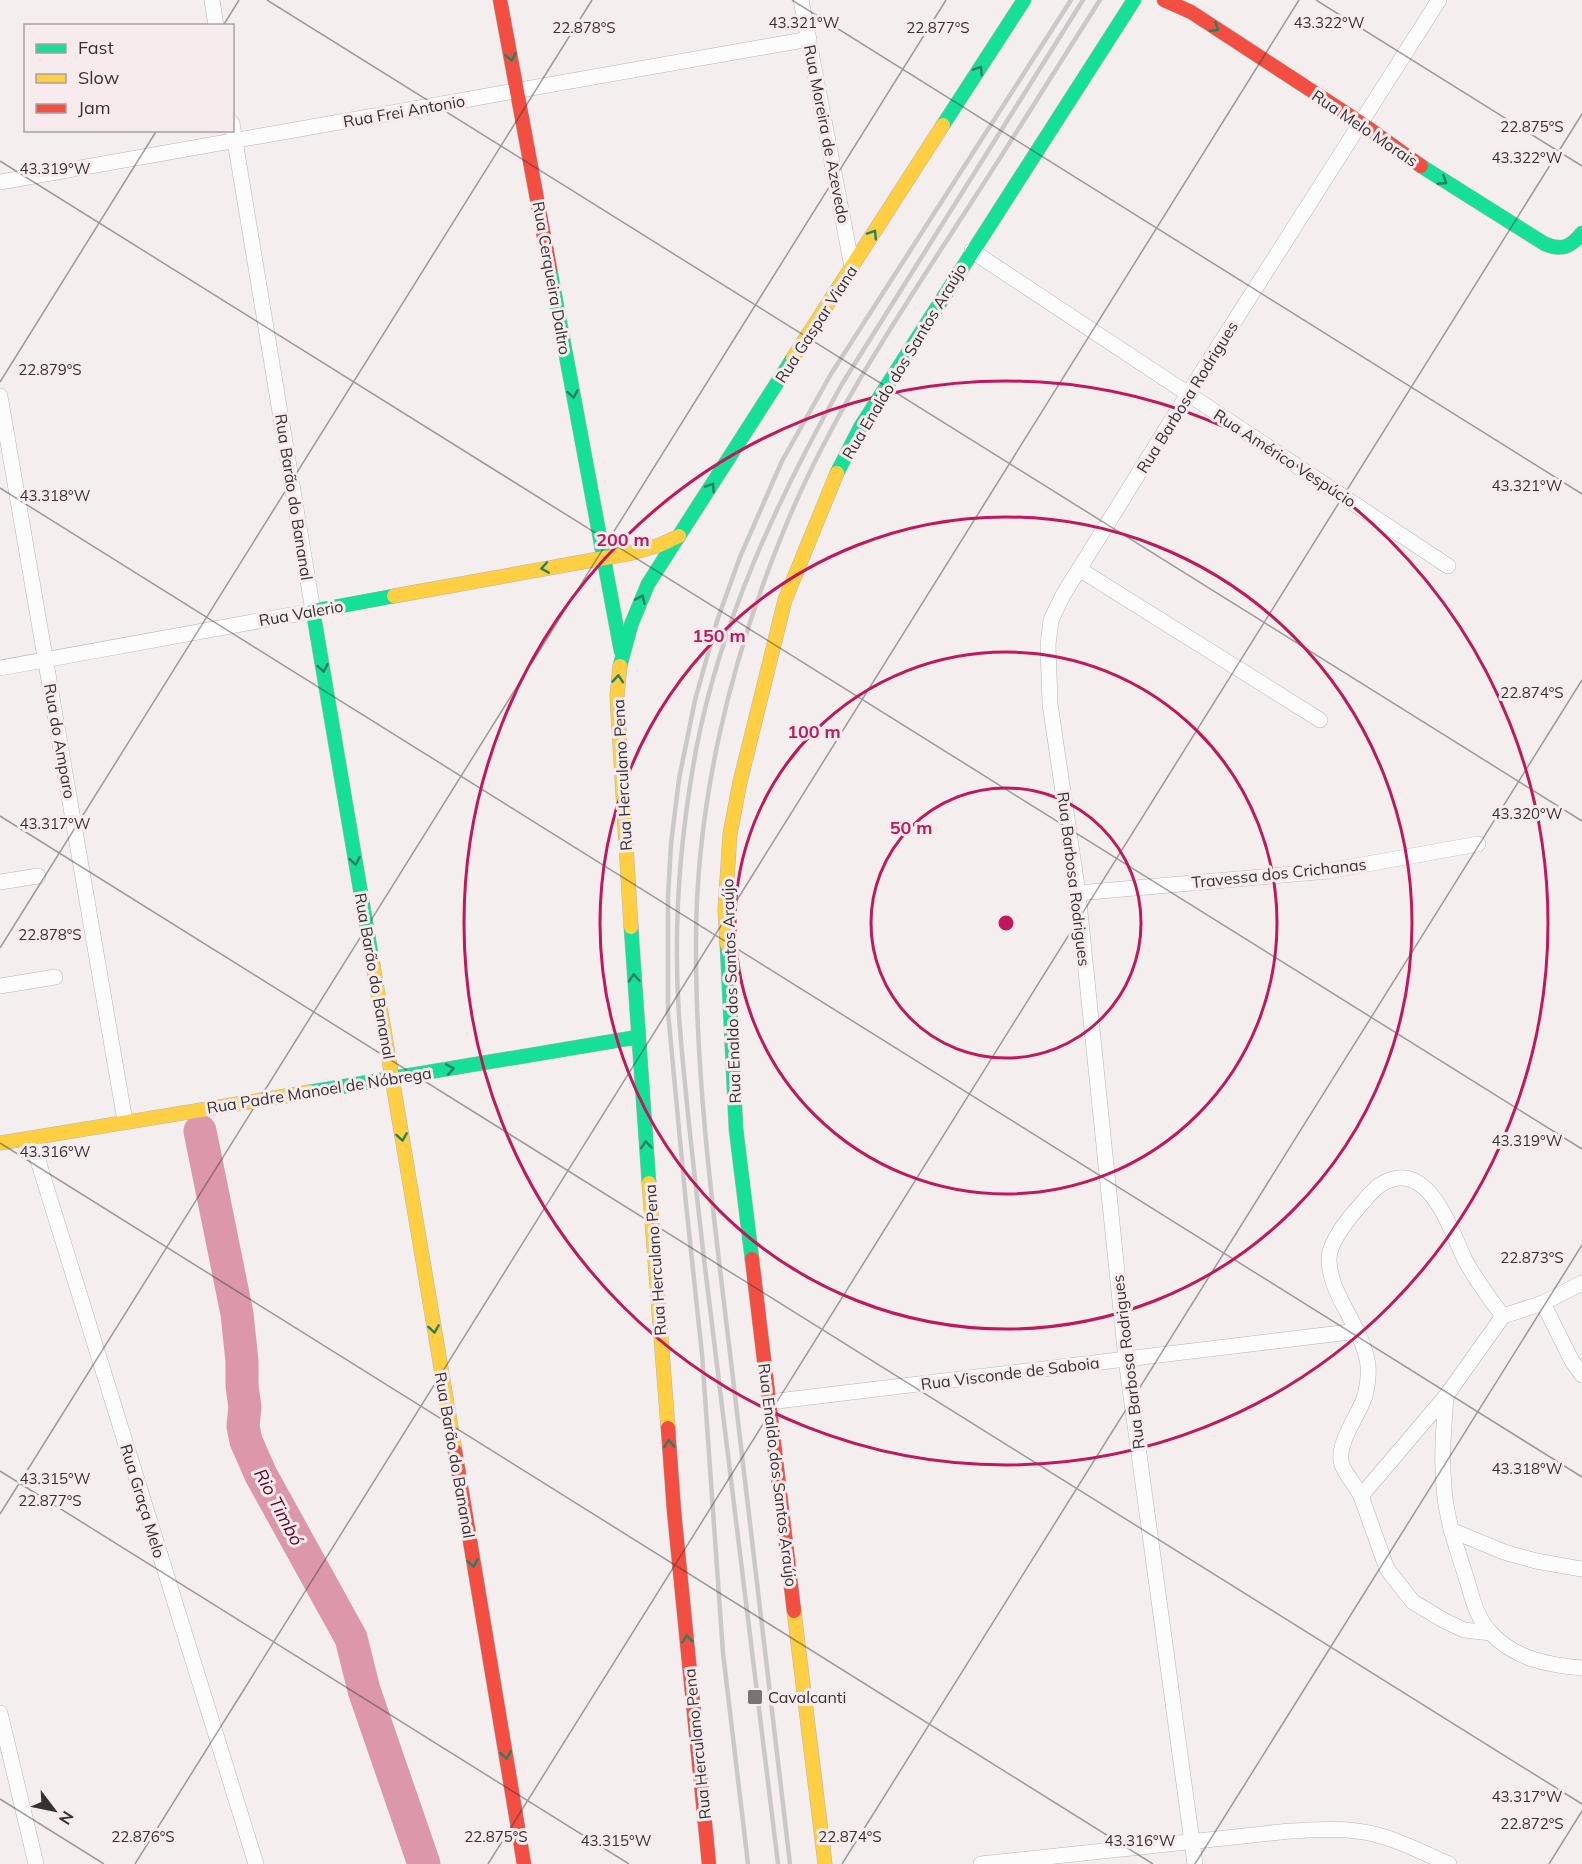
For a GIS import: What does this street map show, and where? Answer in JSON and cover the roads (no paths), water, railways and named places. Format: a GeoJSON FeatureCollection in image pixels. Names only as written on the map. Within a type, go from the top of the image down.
{"type":"FeatureCollection","features":[{"type":"Feature","properties":{"kind":"main road","name":"Rua Cerqueira Daltro"},"geometry":{"type":"LineString","coordinates":[[500,0],[621,654]]}},
{"type":"Feature","properties":{"kind":"main road","name":"Rua Gaspar Viana"},"geometry":{"type":"LineString","coordinates":[[621,654],[642,596],[1024,0]]}},
{"type":"Feature","properties":{"kind":"main road","name":"Rua Enaldo dos Santos Araújo"},"geometry":{"type":"LineString","coordinates":[[825,1864],[736,1129],[725,910],[730,834],[740,782],[785,600],[829,489],[861,426],[1134,0]]}},
{"type":"Feature","properties":{"kind":"main road","name":"Rua Melo Morais"},"geometry":{"type":"LineString","coordinates":[[1164,0],[1187,6],[1436,177],[1522,232],[1558,250],[1568,247],[1582,233]]}},
{"type":"Feature","properties":{"kind":"main road"},"geometry":{"type":"LineString","coordinates":[[603,557],[652,549],[679,536]]}},
{"type":"Feature","properties":{"kind":"main road","name":"Rua Valerio"},"geometry":{"type":"LineString","coordinates":[[313,611],[603,557]]}},
{"type":"Feature","properties":{"kind":"main road","name":"Rua Barão do Bananal"},"geometry":{"type":"LineString","coordinates":[[313,611],[524,1864]]}},
{"type":"Feature","properties":{"kind":"main road","name":"Rua Herculano Pena"},"geometry":{"type":"LineString","coordinates":[[621,654],[618,696],[638,1036],[674,1511],[709,1864]]}},
{"type":"Feature","properties":{"kind":"main road","name":"Rua Padre Manoel de Nóbrega"},"geometry":{"type":"LineString","coordinates":[[0,1143],[393,1079],[638,1036]]}},
{"type":"Feature","properties":{"kind":"street"},"geometry":{"type":"LineString","coordinates":[[212,0],[216,24]]}},
{"type":"Feature","properties":{"kind":"street","name":"Rua Moreira de Azevedo"},"geometry":{"type":"LineString","coordinates":[[801,0],[852,267]]}},
{"type":"Feature","properties":{"kind":"street","name":"Rua Barbosa Rodrigues"},"geometry":{"type":"LineString","coordinates":[[1195,1864],[1126,1359],[1078,893],[1050,704],[1048,645],[1051,620],[1063,595],[1188,394],[1439,0]]}},
{"type":"Feature","properties":{"kind":"street","name":"Rua Frei Antonio"},"geometry":{"type":"LineString","coordinates":[[0,182],[809,39]]}},
{"type":"Feature","properties":{"kind":"street","name":"Rua Barão do Bananal"},"geometry":{"type":"LineString","coordinates":[[234,132],[313,611]]}},
{"type":"Feature","properties":{"kind":"street","name":"Rua Américo Vespúcio"},"geometry":{"type":"LineString","coordinates":[[972,251],[1448,566]]}},
{"type":"Feature","properties":{"kind":"street","name":"Rua do Amparo"},"geometry":{"type":"LineString","coordinates":[[0,396],[125,1121]]}},
{"type":"Feature","properties":{"kind":"street"},"geometry":{"type":"LineString","coordinates":[[1079,569],[1320,720]]}},
{"type":"Feature","properties":{"kind":"street","name":"Rua Valerio"},"geometry":{"type":"LineString","coordinates":[[0,668],[313,611]]}},
{"type":"Feature","properties":{"kind":"street","name":"Travessa dos Crichanas"},"geometry":{"type":"LineString","coordinates":[[1078,893],[1328,871],[1478,844]]}},
{"type":"Feature","properties":{"kind":"street"},"geometry":{"type":"LineString","coordinates":[[0,882],[38,876]]}},
{"type":"Feature","properties":{"kind":"street"},"geometry":{"type":"LineString","coordinates":[[0,986],[55,977]]}},
{"type":"Feature","properties":{"kind":"street","name":"Rua Graça Melo"},"geometry":{"type":"LineString","coordinates":[[31,1138],[256,1864]]}},
{"type":"Feature","properties":{"kind":"street"},"geometry":{"type":"LineString","coordinates":[[1491,1633],[1464,1630],[1413,1602],[1387,1569],[1361,1496],[1342,1464],[1341,1454],[1344,1442],[1365,1396],[1368,1371],[1366,1354],[1358,1330],[1330,1271],[1329,1257],[1333,1243],[1355,1211],[1379,1185],[1400,1178],[1414,1181],[1432,1193],[1449,1220],[1465,1259],[1481,1288],[1503,1316]]}},
{"type":"Feature","properties":{"kind":"street"},"geometry":{"type":"LineString","coordinates":[[1361,1496],[1446,1396],[1503,1316],[1543,1303],[1582,1283]]}},
{"type":"Feature","properties":{"kind":"street"},"geometry":{"type":"LineString","coordinates":[[1543,1303],[1582,1376]]}},
{"type":"Feature","properties":{"kind":"street","name":"Rua Visconde de Saboia"},"geometry":{"type":"LineString","coordinates":[[769,1402],[1358,1330]]}},
{"type":"Feature","properties":{"kind":"street"},"geometry":{"type":"LineString","coordinates":[[1446,1396],[1442,1445],[1444,1488],[1451,1530],[1480,1620],[1507,1647],[1530,1659],[1554,1666],[1582,1668]]}},
{"type":"Feature","properties":{"kind":"street"},"geometry":{"type":"LineString","coordinates":[[1451,1530],[1504,1552],[1536,1562],[1582,1569]]}},
{"type":"Feature","properties":{"kind":"street"},"geometry":{"type":"LineString","coordinates":[[0,1713],[36,1864]]}},
{"type":"Feature","properties":{"kind":"street"},"geometry":{"type":"LineString","coordinates":[[981,1864],[1325,1829],[1357,1831],[1387,1838],[1449,1864]]}},
{"type":"Feature","properties":{"kind":"waterway","name":"Rio Timbó"},"geometry":{"type":"LineString","coordinates":[[200,1131],[237,1314],[245,1407],[243,1426],[246,1441],[261,1475],[351,1638],[364,1690],[424,1864]]}},
{"type":"Feature","properties":{"kind":"railway"},"geometry":{"type":"LineString","coordinates":[[748,1864],[723,1653],[702,1354],[668,1012],[668,897],[671,844],[679,779],[695,700],[718,618],[740,557],[782,461],[831,374],[1071,0]]}},
{"type":"Feature","properties":{"kind":"railway"},"geometry":{"type":"LineString","coordinates":[[778,1864],[713,1335],[681,1046],[677,983],[679,883],[690,783],[707,702],[736,607],[774,516],[818,427],[842,384],[1083,0]]}},
{"type":"Feature","properties":{"kind":"railway"},"geometry":{"type":"LineString","coordinates":[[790,1864],[718,1252],[699,1050],[697,896],[709,790],[731,686],[746,635],[782,535],[820,452],[888,333],[1100,0]]}},
{"type":"Feature","properties":{"kind":"place","name":"Cavalcanti"},"geometry":{"type":"Point","coordinates":[755,1697]}}]}
